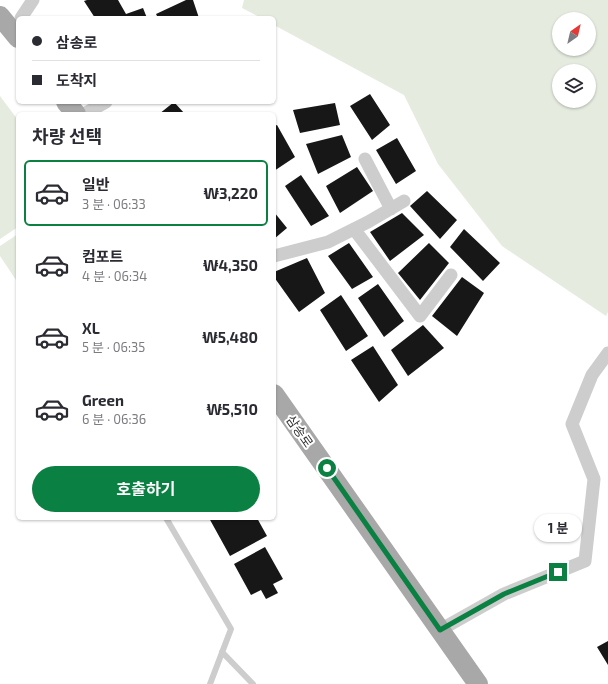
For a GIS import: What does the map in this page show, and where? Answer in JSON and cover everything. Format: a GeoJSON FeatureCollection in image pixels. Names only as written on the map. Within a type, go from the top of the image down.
{"type":"FeatureCollection","features":[{"type":"Feature","properties":{"kind":"main road"},"geometry":{"type":"LineString","coordinates":[[68,104],[74,112]]}},
{"type":"Feature","properties":{"kind":"main road","name":"삼송로"},"geometry":{"type":"LineString","coordinates":[[276,397],[478,684]]}},
{"type":"Feature","properties":{"kind":"street"},"geometry":{"type":"LineString","coordinates":[[21,16],[33,0]]}},
{"type":"Feature","properties":{"kind":"street"},"geometry":{"type":"LineString","coordinates":[[88,112],[102,104]]}},
{"type":"Feature","properties":{"kind":"street"},"geometry":{"type":"LineString","coordinates":[[365,159],[391,209]]}},
{"type":"Feature","properties":{"kind":"street"},"geometry":{"type":"LineString","coordinates":[[276,255],[328,242],[404,201]]}},
{"type":"Feature","properties":{"kind":"street"},"geometry":{"type":"LineString","coordinates":[[354,229],[420,316],[451,275]]}},
{"type":"Feature","properties":{"kind":"street"},"geometry":{"type":"LineString","coordinates":[[440,630],[504,594],[585,561],[594,479],[572,424],[592,375],[608,353]]}},
{"type":"Feature","properties":{"kind":"lane"},"geometry":{"type":"LineString","coordinates":[[167,520],[231,629],[210,684]]}},
{"type":"Feature","properties":{"kind":"lane"},"geometry":{"type":"LineString","coordinates":[[222,652],[253,684]]}},
{"type":"Feature","properties":{"kind":"shaded area"},"geometry":{"type":"Polygon","coordinates":[[[244,0],[608,0],[608,312],[606,316],[502,246],[438,164],[404,95],[276,26],[276,16],[257,16],[242,8],[244,0]]]}},
{"type":"Feature","properties":{"kind":"shaded area"},"geometry":{"type":"Polygon","coordinates":[[[0,96],[16,117],[16,228],[0,239],[0,96]]]}},
{"type":"Feature","properties":{"kind":"shaded area"},"geometry":{"type":"Polygon","coordinates":[[[16,235],[16,280],[0,256],[0,246],[16,235]]]}},
{"type":"Feature","properties":{"kind":"building"},"geometry":{"type":"Polygon","coordinates":[[[118,0],[126,14],[143,8],[146,16],[94,16],[84,1],[118,0]]]}},
{"type":"Feature","properties":{"kind":"building"},"geometry":{"type":"Polygon","coordinates":[[[186,0],[193,0],[198,16],[157,16],[156,14],[186,0]]]}},
{"type":"Feature","properties":{"kind":"building"},"geometry":{"type":"Polygon","coordinates":[[[370,94],[390,125],[372,140],[350,106],[370,94]]]}},
{"type":"Feature","properties":{"kind":"building"},"geometry":{"type":"Polygon","coordinates":[[[335,103],[340,125],[300,133],[293,110],[335,103]]]}},
{"type":"Feature","properties":{"kind":"building"},"geometry":{"type":"Polygon","coordinates":[[[172,104],[176,104],[183,112],[162,112],[172,104]]]}},
{"type":"Feature","properties":{"kind":"building"},"geometry":{"type":"Polygon","coordinates":[[[276,125],[295,157],[276,170],[276,125]]]}},
{"type":"Feature","properties":{"kind":"building"},"geometry":{"type":"Polygon","coordinates":[[[342,135],[351,157],[318,174],[306,144],[342,135]]]}},
{"type":"Feature","properties":{"kind":"building"},"geometry":{"type":"Polygon","coordinates":[[[397,138],[416,171],[396,184],[376,150],[397,138]]]}},
{"type":"Feature","properties":{"kind":"building"},"geometry":{"type":"Polygon","coordinates":[[[357,167],[373,191],[340,213],[326,186],[357,167]]]}},
{"type":"Feature","properties":{"kind":"building"},"geometry":{"type":"Polygon","coordinates":[[[301,175],[329,216],[311,226],[285,186],[301,175]]]}},
{"type":"Feature","properties":{"kind":"building"},"geometry":{"type":"Polygon","coordinates":[[[427,191],[457,220],[440,239],[410,206],[427,191]]]}},
{"type":"Feature","properties":{"kind":"building"},"geometry":{"type":"Polygon","coordinates":[[[402,213],[424,235],[390,261],[370,232],[402,213]]]}},
{"type":"Feature","properties":{"kind":"building"},"geometry":{"type":"Polygon","coordinates":[[[276,214],[287,228],[276,237],[276,214]]]}},
{"type":"Feature","properties":{"kind":"building"},"geometry":{"type":"Polygon","coordinates":[[[464,229],[500,263],[483,281],[450,247],[464,229]]]}},
{"type":"Feature","properties":{"kind":"building"},"geometry":{"type":"Polygon","coordinates":[[[349,243],[373,277],[352,289],[328,256],[349,243]]]}},
{"type":"Feature","properties":{"kind":"building"},"geometry":{"type":"Polygon","coordinates":[[[429,243],[449,263],[420,300],[398,273],[429,243]]]}},
{"type":"Feature","properties":{"kind":"building"},"geometry":{"type":"Polygon","coordinates":[[[307,258],[325,293],[299,312],[276,280],[276,271],[307,258]]]}},
{"type":"Feature","properties":{"kind":"building"},"geometry":{"type":"Polygon","coordinates":[[[462,277],[484,293],[457,336],[432,316],[462,277]]]}},
{"type":"Feature","properties":{"kind":"building"},"geometry":{"type":"Polygon","coordinates":[[[378,284],[404,321],[384,337],[358,298],[378,284]]]}},
{"type":"Feature","properties":{"kind":"building"},"geometry":{"type":"Polygon","coordinates":[[[341,295],[368,336],[346,351],[320,310],[341,295]]]}},
{"type":"Feature","properties":{"kind":"building"},"geometry":{"type":"Polygon","coordinates":[[[423,325],[444,348],[408,376],[391,350],[423,325]]]}},
{"type":"Feature","properties":{"kind":"building"},"geometry":{"type":"Polygon","coordinates":[[[373,346],[398,385],[379,402],[351,360],[373,346]]]}},
{"type":"Feature","properties":{"kind":"building"},"geometry":{"type":"Polygon","coordinates":[[[210,520],[258,520],[267,536],[230,556],[210,520]]]}},
{"type":"Feature","properties":{"kind":"building"},"geometry":{"type":"Polygon","coordinates":[[[265,547],[283,579],[273,584],[278,593],[266,599],[261,590],[251,595],[234,564],[265,547]]]}},
{"type":"Feature","properties":{"kind":"building"},"geometry":{"type":"Polygon","coordinates":[[[608,641],[608,665],[597,647],[608,641]]]}},
{"type":"Feature","properties":{"kind":"route"},"geometry":{"type":"LineString","coordinates":[[327,468],[440,630],[504,594],[558,572]]}}]}
